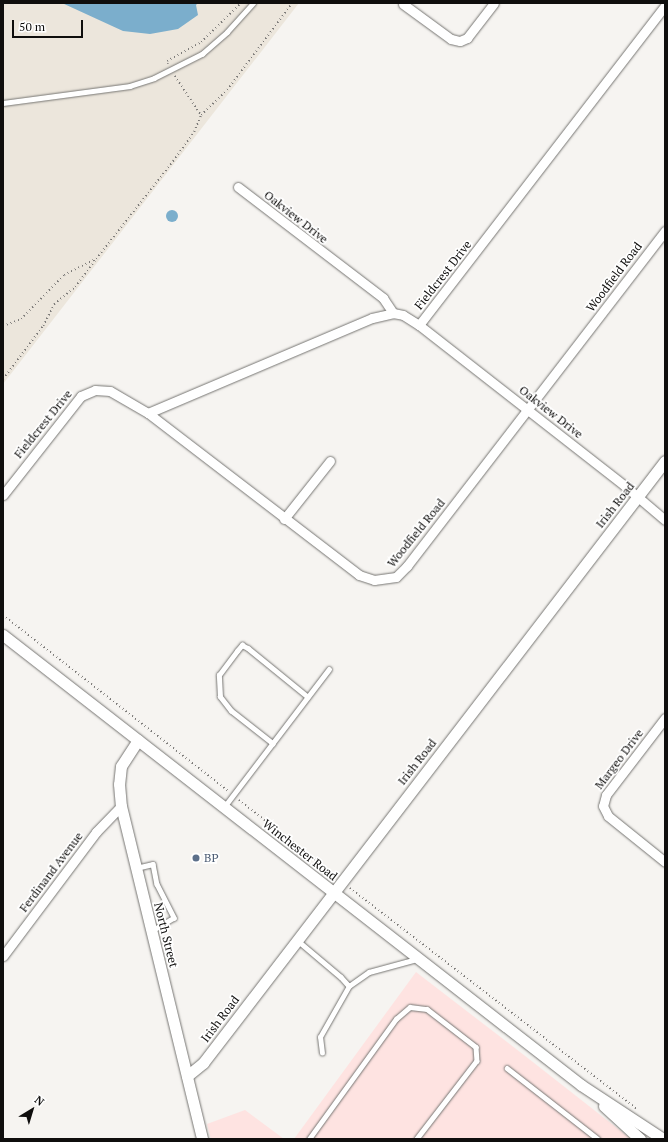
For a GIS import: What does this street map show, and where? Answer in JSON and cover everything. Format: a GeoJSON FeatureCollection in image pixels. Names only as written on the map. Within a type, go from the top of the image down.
{"type":"FeatureCollection","features":[{"type":"Feature","properties":{"kind":"street"},"geometry":{"type":"LineString","coordinates":[[403,4],[451,39],[460,41],[467,38],[494,3]]}},
{"type":"Feature","properties":{"kind":"street","name":"Fieldcrest Drive"},"geometry":{"type":"LineString","coordinates":[[393,313],[403,315],[420,325],[665,5]]}},
{"type":"Feature","properties":{"kind":"street","name":"Oakview Drive"},"geometry":{"type":"LineString","coordinates":[[238,187],[383,298],[393,313]]}},
{"type":"Feature","properties":{"kind":"street","name":"Woodfield Road"},"geometry":{"type":"LineString","coordinates":[[90,391],[102,390],[118,394],[148,413],[284,519],[366,579],[382,581],[396,577],[528,410],[665,231]]}},
{"type":"Feature","properties":{"kind":"street"},"geometry":{"type":"LineString","coordinates":[[148,413],[372,318],[393,313]]}},
{"type":"Feature","properties":{"kind":"street","name":"Oakview Drive"},"geometry":{"type":"LineString","coordinates":[[420,325],[665,520]]}},
{"type":"Feature","properties":{"kind":"street","name":"Fieldcrest Drive"},"geometry":{"type":"LineString","coordinates":[[3,495],[77,400],[90,391]]}},
{"type":"Feature","properties":{"kind":"street"},"geometry":{"type":"LineString","coordinates":[[284,519],[330,461]]}},
{"type":"Feature","properties":{"kind":"street","name":"Irish Road"},"geometry":{"type":"LineString","coordinates":[[187,1076],[203,1063],[665,461]]}},
{"type":"Feature","properties":{"kind":"street","name":"Winchester Road"},"geometry":{"type":"LineString","coordinates":[[3,635],[581,1085],[663,1139]]}},
{"type":"Feature","properties":{"kind":"street","name":"Margeo Drive"},"geometry":{"type":"LineString","coordinates":[[665,718],[606,795],[603,806],[608,816],[665,862]]}},
{"type":"Feature","properties":{"kind":"street","name":"North Street"},"geometry":{"type":"LineString","coordinates":[[138,740],[121,766],[118,784],[136,868],[202,1139]]}},
{"type":"Feature","properties":{"kind":"street","name":"Ferdinand Avenue"},"geometry":{"type":"LineString","coordinates":[[3,956],[96,832],[122,806]]}},
{"type":"Feature","properties":{"kind":"street","name":"Winchester Road"},"geometry":{"type":"LineString","coordinates":[[581,1085],[640,1139]]}},
{"type":"Feature","properties":{"kind":"lane"},"geometry":{"type":"LineString","coordinates":[[3,103],[130,86],[154,78],[207,50],[254,3]]}},
{"type":"Feature","properties":{"kind":"lane"},"geometry":{"type":"LineString","coordinates":[[273,744],[231,711],[220,697],[219,675],[242,645],[248,648],[308,697]]}},
{"type":"Feature","properties":{"kind":"lane"},"geometry":{"type":"LineString","coordinates":[[224,807],[329,669]]}},
{"type":"Feature","properties":{"kind":"lane"},"geometry":{"type":"LineString","coordinates":[[136,868],[153,864],[157,884],[174,918],[152,931]]}},
{"type":"Feature","properties":{"kind":"lane"},"geometry":{"type":"LineString","coordinates":[[297,940],[349,986]]}},
{"type":"Feature","properties":{"kind":"lane"},"geometry":{"type":"LineString","coordinates":[[322,1053],[320,1037],[349,986],[369,972],[418,959]]}},
{"type":"Feature","properties":{"kind":"lane"},"geometry":{"type":"LineString","coordinates":[[309,1139],[396,1019],[410,1007],[427,1009],[476,1047],[477,1061],[417,1139]]}},
{"type":"Feature","properties":{"kind":"lane"},"geometry":{"type":"LineString","coordinates":[[507,1068],[598,1139]]}},
{"type":"Feature","properties":{"kind":"path"},"geometry":{"type":"LineString","coordinates":[[212,33],[241,3]]}},
{"type":"Feature","properties":{"kind":"path"},"geometry":{"type":"LineString","coordinates":[[3,378],[42,326],[54,304],[75,287],[173,161],[194,132],[201,115],[227,90],[292,3]]}},
{"type":"Feature","properties":{"kind":"path"},"geometry":{"type":"LineString","coordinates":[[191,102],[201,115]]}},
{"type":"Feature","properties":{"kind":"path"},"geometry":{"type":"LineString","coordinates":[[3,326],[20,318],[64,275],[96,259]]}},
{"type":"Feature","properties":{"kind":"path"},"geometry":{"type":"LineString","coordinates":[[3,615],[342,881],[642,1112]]}},
{"type":"Feature","properties":{"kind":"shaded area"},"geometry":{"type":"Polygon","coordinates":[[[3,3],[299,3],[3,384],[3,3]]]}},
{"type":"Feature","properties":{"kind":"shaded area"},"geometry":{"type":"Polygon","coordinates":[[[416,972],[529,1059],[631,1139],[294,1139],[416,972]]]}},
{"type":"Feature","properties":{"kind":"shaded area"},"geometry":{"type":"Polygon","coordinates":[[[245,1110],[284,1139],[211,1139],[207,1124],[245,1110]]]}},
{"type":"Feature","properties":{"kind":"water"},"geometry":{"type":"Polygon","coordinates":[[[62,3],[198,3],[196,5],[198,15],[178,29],[150,34],[123,31],[62,3]]]}},
{"type":"Feature","properties":{"kind":"water"},"geometry":{"type":"Polygon","coordinates":[[[172,210],[176,212],[178,216],[176,220],[172,222],[168,220],[166,216],[168,212],[172,210]]]}},
{"type":"Feature","properties":{"kind":"place","name":"BP"},"geometry":{"type":"Point","coordinates":[196,858]}}]}
